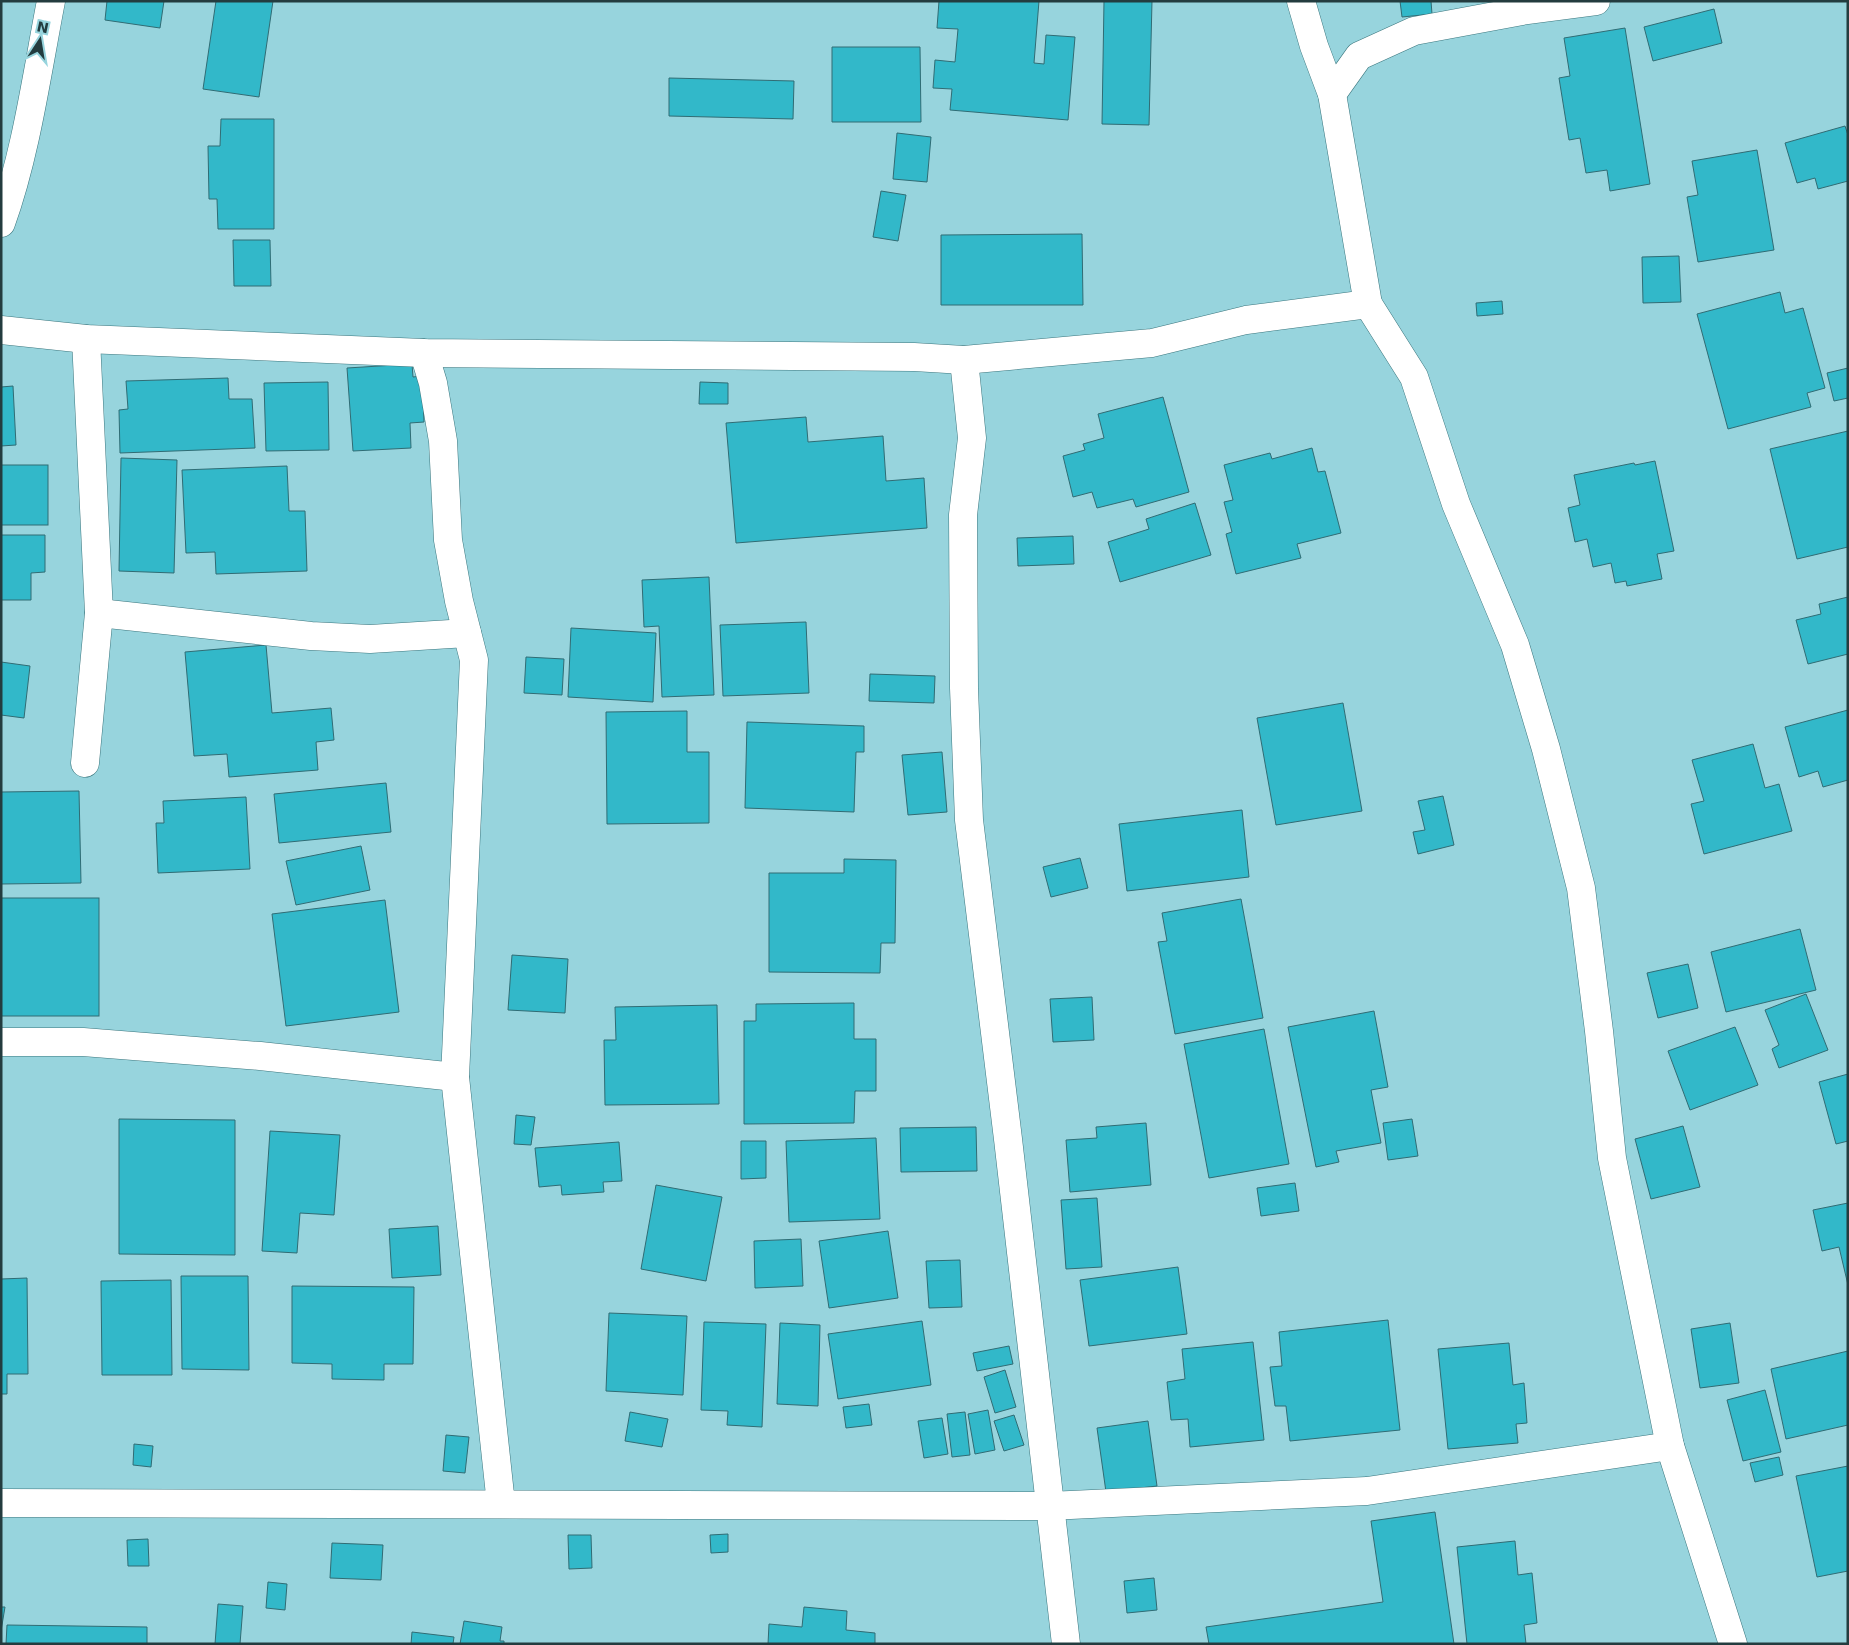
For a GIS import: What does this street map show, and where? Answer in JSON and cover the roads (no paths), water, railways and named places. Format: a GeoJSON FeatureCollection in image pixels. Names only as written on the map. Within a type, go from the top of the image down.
{"type":"FeatureCollection","features":[{"type":"Feature","properties":{"kind":"street"},"geometry":{"type":"LineString","coordinates":[[1,222],[9,200],[28,118],[51,1]]}},
{"type":"Feature","properties":{"kind":"street"},"geometry":{"type":"LineString","coordinates":[[1301,1],[1314,46],[1332,94],[1368,304],[1414,377],[1456,504],[1515,645],[1546,749],[1581,888],[1599,1030],[1612,1158],[1670,1446],[1734,1644]]}},
{"type":"Feature","properties":{"kind":"street"},"geometry":{"type":"LineString","coordinates":[[1332,94],[1359,56],[1414,31],[1527,10],[1596,1]]}},
{"type":"Feature","properties":{"kind":"street"},"geometry":{"type":"LineString","coordinates":[[1314,46],[1359,56]]}},
{"type":"Feature","properties":{"kind":"street"},"geometry":{"type":"LineString","coordinates":[[1,330],[86,339],[424,353],[914,357],[964,360],[1152,343],[1246,320],[1368,304]]}},
{"type":"Feature","properties":{"kind":"street"},"geometry":{"type":"LineString","coordinates":[[84,763],[98,612],[86,339]]}},
{"type":"Feature","properties":{"kind":"street"},"geometry":{"type":"LineString","coordinates":[[424,353],[433,383],[443,441],[448,540],[459,601],[474,660],[455,1077],[501,1504]]}},
{"type":"Feature","properties":{"kind":"street"},"geometry":{"type":"LineString","coordinates":[[964,360],[972,438],[963,515],[964,688],[968,820],[1007,1129],[1066,1644]]}},
{"type":"Feature","properties":{"kind":"street"},"geometry":{"type":"LineString","coordinates":[[98,612],[311,636],[370,639],[467,633]]}},
{"type":"Feature","properties":{"kind":"street"},"geometry":{"type":"LineString","coordinates":[[1,1042],[93,1043],[260,1056],[455,1077]]}},
{"type":"Feature","properties":{"kind":"street"},"geometry":{"type":"LineString","coordinates":[[1,1503],[1049,1506],[1366,1492],[1670,1446]]}}]}
